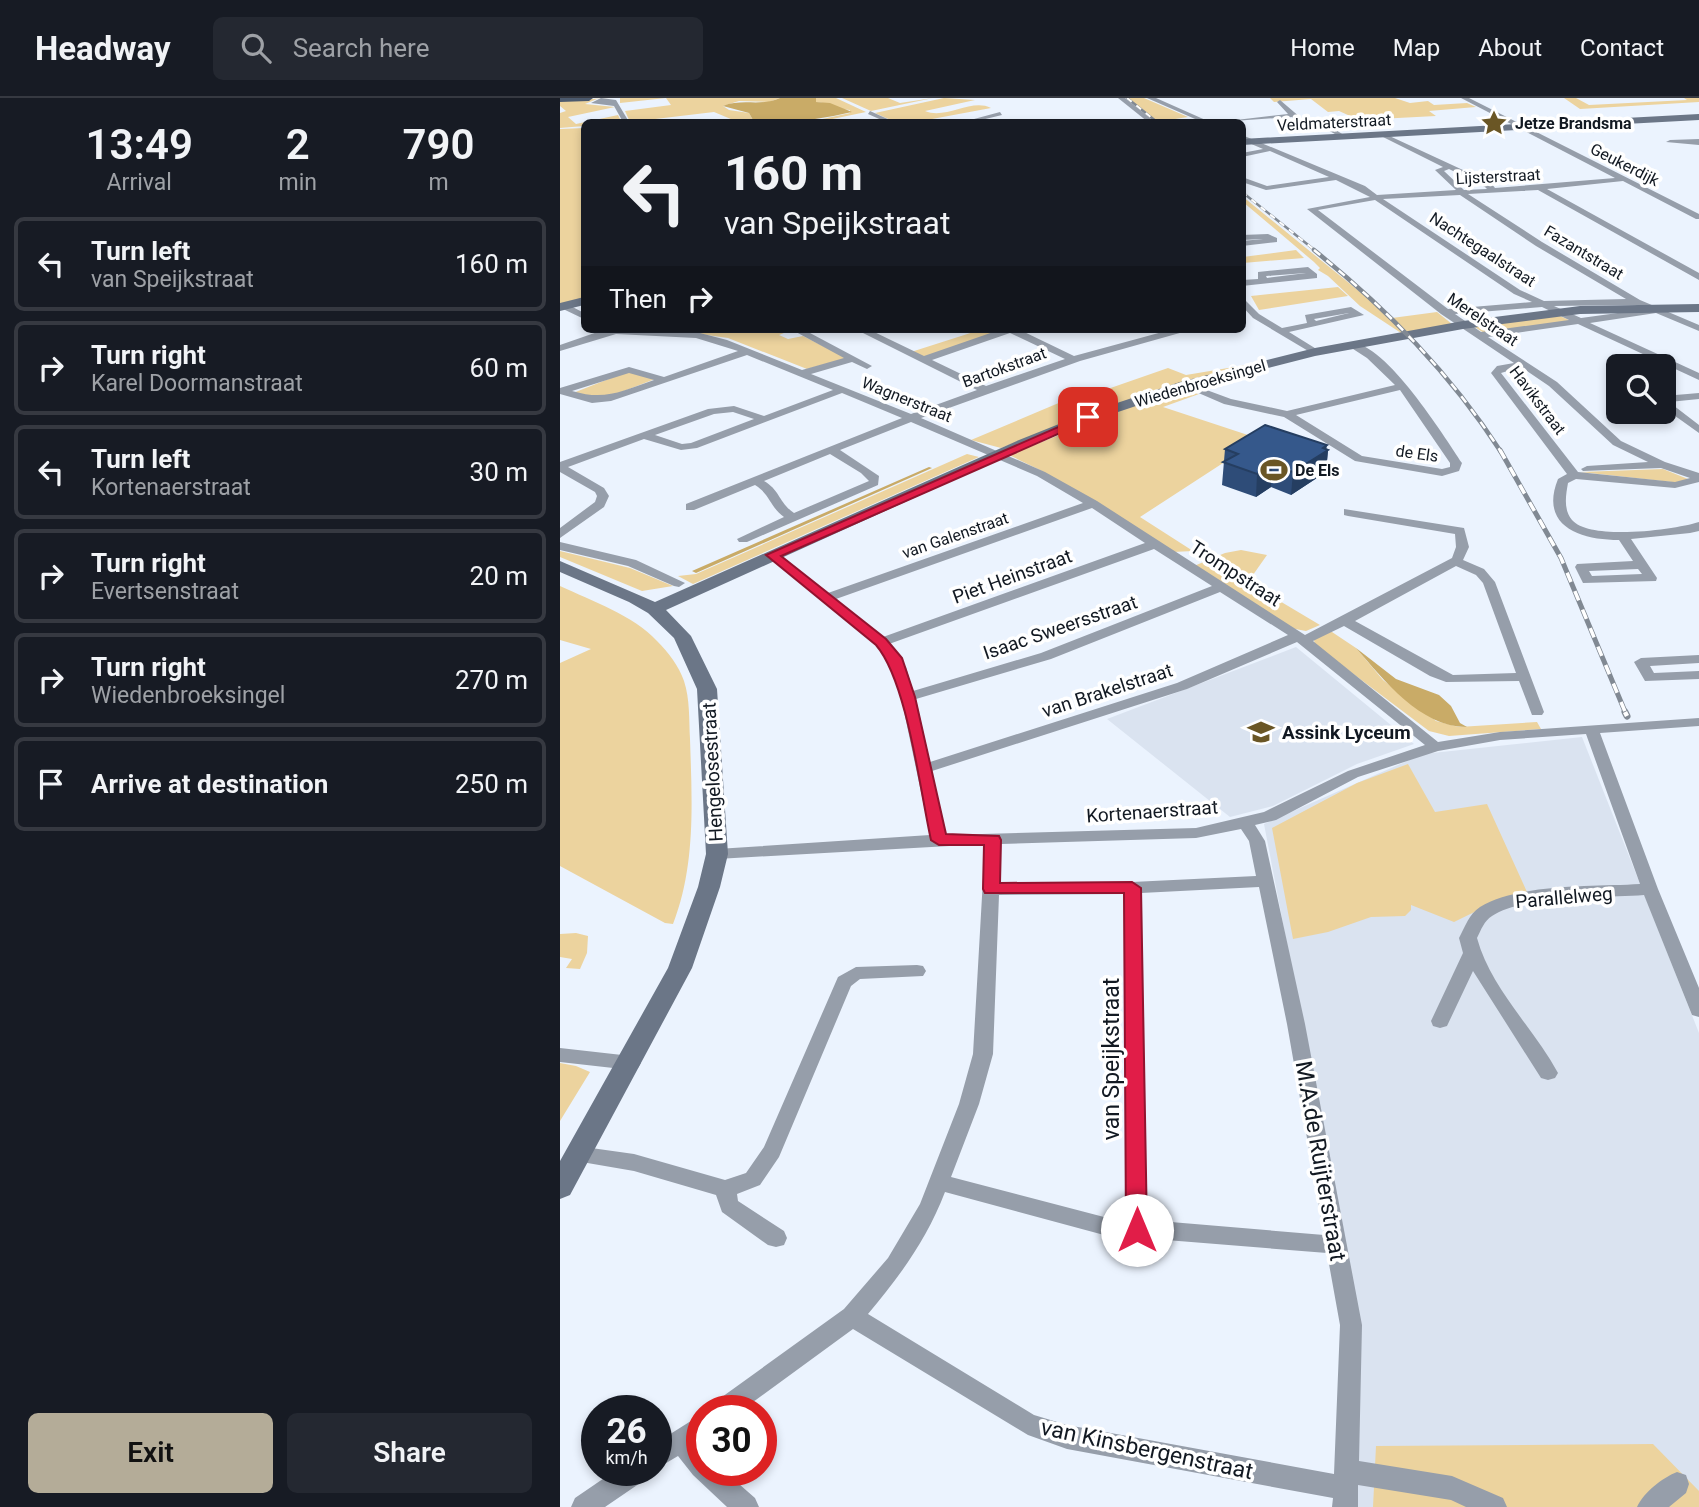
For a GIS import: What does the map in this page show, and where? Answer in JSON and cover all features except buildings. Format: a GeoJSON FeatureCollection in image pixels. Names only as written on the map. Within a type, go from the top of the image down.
{"type":"FeatureCollection","features":[{"type":"Feature","properties":{"kind":"main road"},"geometry":{"type":"LineString","coordinates":[[560,99],[589,98]]}},
{"type":"Feature","properties":{"kind":"street"},"geometry":{"type":"LineString","coordinates":[[1121,98],[1148,119]]}},
{"type":"Feature","properties":{"kind":"street"},"geometry":{"type":"LineString","coordinates":[[1150,98],[1200,119]]}},
{"type":"Feature","properties":{"kind":"street","name":"Geukerdijk"},"geometry":{"type":"LineString","coordinates":[[1464,98],[1699,217]]}},
{"type":"Feature","properties":{"kind":"street"},"geometry":{"type":"LineString","coordinates":[[1280,102],[1297,117]]}},
{"type":"Feature","properties":{"kind":"street"},"geometry":{"type":"LineString","coordinates":[[615,104],[620,107],[625,119]]}},
{"type":"Feature","properties":{"kind":"street"},"geometry":{"type":"LineString","coordinates":[[870,113],[883,119]]}},
{"type":"Feature","properties":{"kind":"street"},"geometry":{"type":"LineString","coordinates":[[985,119],[1000,114]]}},
{"type":"Feature","properties":{"kind":"street"},"geometry":{"type":"LineString","coordinates":[[1246,120],[1297,117],[1325,121],[1328,128],[1344,137]]}},
{"type":"Feature","properties":{"kind":"street","name":"Veldmaterstraat"},"geometry":{"type":"LineString","coordinates":[[1246,140],[1699,117]]}},
{"type":"Feature","properties":{"kind":"street"},"geometry":{"type":"LineString","coordinates":[[1383,135],[1488,185],[1492,190]]}},
{"type":"Feature","properties":{"kind":"street","name":"Nachtegaalstraat"},"geometry":{"type":"LineString","coordinates":[[1246,140],[1376,197],[1501,283],[1699,377]]}},
{"type":"Feature","properties":{"kind":"street"},"geometry":{"type":"LineString","coordinates":[[1246,154],[1271,149]]}},
{"type":"Feature","properties":{"kind":"street","name":"Fazantstraat"},"geometry":{"type":"LineString","coordinates":[[1450,167],[1438,170],[1460,192],[1539,244],[1647,307],[1699,328]]}},
{"type":"Feature","properties":{"kind":"street"},"geometry":{"type":"LineString","coordinates":[[1246,180],[1266,188],[1337,178]]}},
{"type":"Feature","properties":{"kind":"street","name":"Lijsterstraat"},"geometry":{"type":"LineString","coordinates":[[1376,197],[1539,188],[1623,179]]}},
{"type":"Feature","properties":{"kind":"street"},"geometry":{"type":"LineString","coordinates":[[1539,188],[1699,277]]}},
{"type":"Feature","properties":{"kind":"street","name":"Merelstraat"},"geometry":{"type":"LineString","coordinates":[[1376,197],[1311,209],[1444,312],[1553,384],[1617,443],[1699,478]]}},
{"type":"Feature","properties":{"kind":"street"},"geometry":{"type":"LineString","coordinates":[[1674,205],[1699,203]]}},
{"type":"Feature","properties":{"kind":"street"},"geometry":{"type":"LineString","coordinates":[[1246,238],[1268,236],[1274,240],[1246,244]]}},
{"type":"Feature","properties":{"kind":"street"},"geometry":{"type":"LineString","coordinates":[[1246,283],[1263,281],[1314,276],[1308,270],[1261,275],[1263,281]]}},
{"type":"Feature","properties":{"kind":"street"},"geometry":{"type":"LineString","coordinates":[[562,307],[581,302]]}},
{"type":"Feature","properties":{"kind":"street","name":"Wiedenbroeksingel"},"geometry":{"type":"LineString","coordinates":[[1444,312],[1543,304],[1699,308]]}},
{"type":"Feature","properties":{"kind":"street"},"geometry":{"type":"LineString","coordinates":[[1246,305],[1256,316],[1315,352]]}},
{"type":"Feature","properties":{"kind":"street"},"geometry":{"type":"LineString","coordinates":[[562,307],[581,315]]}},
{"type":"Feature","properties":{"kind":"street","name":"Wiedenbroeksingel"},"geometry":{"type":"LineString","coordinates":[[654,609],[1000,454],[1088,417],[1185,385],[1315,352],[1463,325],[1560,312],[1647,307]]}},
{"type":"Feature","properties":{"kind":"street","name":"Wiedenbroeksingel"},"geometry":{"type":"LineString","coordinates":[[1479,335],[1579,321],[1647,307]]}},
{"type":"Feature","properties":{"kind":"street"},"geometry":{"type":"LineString","coordinates":[[1246,317],[1256,316]]}},
{"type":"Feature","properties":{"kind":"street"},"geometry":{"type":"LineString","coordinates":[[1279,331],[1313,324]]}},
{"type":"Feature","properties":{"kind":"street"},"geometry":{"type":"LineString","coordinates":[[560,348],[604,333]]}},
{"type":"Feature","properties":{"kind":"street","name":"Wagnerstraat"},"geometry":{"type":"LineString","coordinates":[[682,333],[724,342],[1000,454]]}},
{"type":"Feature","properties":{"kind":"street","name":"Wagnerstraat"},"geometry":{"type":"LineString","coordinates":[[803,333],[867,366]]}},
{"type":"Feature","properties":{"kind":"street"},"geometry":{"type":"LineString","coordinates":[[868,333],[986,390]]}},
{"type":"Feature","properties":{"kind":"street"},"geometry":{"type":"LineString","coordinates":[[909,353],[969,333]]}},
{"type":"Feature","properties":{"kind":"street"},"geometry":{"type":"LineString","coordinates":[[923,359],[1008,333]]}},
{"type":"Feature","properties":{"kind":"street"},"geometry":{"type":"LineString","coordinates":[[1018,333],[1072,359]]}},
{"type":"Feature","properties":{"kind":"street","name":"Bartokstraat"},"geometry":{"type":"LineString","coordinates":[[690,507],[986,390],[1117,344],[1170,333]]}},
{"type":"Feature","properties":{"kind":"street","name":"de Els"},"geometry":{"type":"LineString","coordinates":[[1185,385],[1228,402],[1287,414],[1359,459],[1442,473],[1455,469],[1456,463],[1423,411],[1380,362],[1353,345]]}},
{"type":"Feature","properties":{"kind":"street"},"geometry":{"type":"LineString","coordinates":[[561,391],[600,401],[746,352]]}},
{"type":"Feature","properties":{"kind":"street","name":"Wagnerstraat"},"geometry":{"type":"LineString","coordinates":[[802,373],[852,359]]}},
{"type":"Feature","properties":{"kind":"street","name":"Havikstraat"},"geometry":{"type":"LineString","coordinates":[[1522,364],[1501,368],[1496,373],[1573,472]]}},
{"type":"Feature","properties":{"kind":"street"},"geometry":{"type":"LineString","coordinates":[[561,391],[629,369],[665,380]]}},
{"type":"Feature","properties":{"kind":"street","name":"de Els"},"geometry":{"type":"LineString","coordinates":[[1287,414],[1402,386]]}},
{"type":"Feature","properties":{"kind":"street"},"geometry":{"type":"LineString","coordinates":[[645,436],[681,447],[693,446],[842,390]]}},
{"type":"Feature","properties":{"kind":"street"},"geometry":{"type":"LineString","coordinates":[[1676,399],[1699,396]]}},
{"type":"Feature","properties":{"kind":"street"},"geometry":{"type":"LineString","coordinates":[[560,466],[724,409],[734,409],[762,419]]}},
{"type":"Feature","properties":{"kind":"street"},"geometry":{"type":"LineString","coordinates":[[1676,411],[1699,430]]}},
{"type":"Feature","properties":{"kind":"street"},"geometry":{"type":"LineString","coordinates":[[743,538],[874,483],[875,478],[860,469],[855,461],[831,450]]}},
{"type":"Feature","properties":{"kind":"street","name":"Trompstraat"},"geometry":{"type":"LineString","coordinates":[[1000,454],[1093,504],[1301,638],[1435,747]]}},
{"type":"Feature","properties":{"kind":"street"},"geometry":{"type":"LineString","coordinates":[[1661,464],[1573,472],[1562,481],[1560,499],[1560,508],[1571,528],[1583,534],[1621,534],[1693,530],[1699,526]]}},
{"type":"Feature","properties":{"kind":"street"},"geometry":{"type":"LineString","coordinates":[[560,466],[600,490],[603,496],[600,504],[560,534]]}},
{"type":"Feature","properties":{"kind":"street"},"geometry":{"type":"LineString","coordinates":[[1573,472],[1675,485],[1686,484],[1699,478]]}},
{"type":"Feature","properties":{"kind":"street"},"geometry":{"type":"LineString","coordinates":[[560,481],[576,475]]}},
{"type":"Feature","properties":{"kind":"street"},"geometry":{"type":"LineString","coordinates":[[755,481],[771,490],[779,508],[792,517]]}},
{"type":"Feature","properties":{"kind":"street","name":"van Galenstraat"},"geometry":{"type":"LineString","coordinates":[[827,598],[1093,504]]}},
{"type":"Feature","properties":{"kind":"street"},"geometry":{"type":"LineString","coordinates":[[1348,512],[1460,531],[1464,545],[1456,561],[1480,572],[1489,582],[1537,712]]}},
{"type":"Feature","properties":{"kind":"street"},"geometry":{"type":"LineString","coordinates":[[1621,534],[1642,565]]}},
{"type":"Feature","properties":{"kind":"street","name":"Piet Heinstraat"},"geometry":{"type":"LineString","coordinates":[[881,642],[1155,544]]}},
{"type":"Feature","properties":{"kind":"street"},"geometry":{"type":"LineString","coordinates":[[560,546],[632,563],[678,583]]}},
{"type":"Feature","properties":{"kind":"street"},"geometry":{"type":"LineString","coordinates":[[772,555],[881,642],[899,667],[939,840]]}},
{"type":"Feature","properties":{"kind":"street","name":"van Brakelstraat"},"geometry":{"type":"LineString","coordinates":[[923,767],[940,765],[1182,686],[1345,621],[1456,561]]}},
{"type":"Feature","properties":{"kind":"street","name":"Hengelosestraat"},"geometry":{"type":"LineString","coordinates":[[560,566],[622,591],[654,609],[682,636],[706,689],[717,854],[709,887],[680,968],[631,1063],[560,1187]]}},
{"type":"Feature","properties":{"kind":"street","name":"Isaac Sweersstraat"},"geometry":{"type":"LineString","coordinates":[[908,697],[1056,652],[1221,587]]}},
{"type":"Feature","properties":{"kind":"street"},"geometry":{"type":"LineString","coordinates":[[1345,621],[1435,673],[1451,679],[1522,677]]}},
{"type":"Feature","properties":{"kind":"street"},"geometry":{"type":"LineString","coordinates":[[1699,660],[1641,662],[1650,678],[1699,676]]}},
{"type":"Feature","properties":{"kind":"street","name":"Kortenaerstraat"},"geometry":{"type":"LineString","coordinates":[[717,854],[939,840],[1180,834],[1245,822],[1280,811],[1353,774],[1435,747],[1500,736],[1699,722]]}},
{"type":"Feature","properties":{"kind":"street"},"geometry":{"type":"LineString","coordinates":[[1592,730],[1650,889],[1699,1010]]}},
{"type":"Feature","properties":{"kind":"street","name":"M.A.de Ruijterstraat"},"geometry":{"type":"LineString","coordinates":[[1245,822],[1257,841],[1266,881],[1351,1325],[1346,1489]]}},
{"type":"Feature","properties":{"kind":"street"},"geometry":{"type":"LineString","coordinates":[[744,1395],[852,1316],[883,1282],[909,1246],[939,1182],[972,1094],[983,1054],[993,840]]}},
{"type":"Feature","properties":{"kind":"street"},"geometry":{"type":"LineString","coordinates":[[991,889],[1132,888],[1266,881]]}},
{"type":"Feature","properties":{"kind":"street","name":"van Speijkstraat"},"geometry":{"type":"LineString","coordinates":[[1132,888],[1137,1230]]}},
{"type":"Feature","properties":{"kind":"street","name":"Parallelweg"},"geometry":{"type":"LineString","coordinates":[[1440,1021],[1472,953],[1468,938],[1476,921],[1485,912],[1517,898],[1650,889]]}},
{"type":"Feature","properties":{"kind":"street"},"geometry":{"type":"LineString","coordinates":[[1472,953],[1548,1073]]}},
{"type":"Feature","properties":{"kind":"street"},"geometry":{"type":"LineString","coordinates":[[577,1154],[597,1155],[671,1171],[725,1189],[753,1179],[772,1150],[844,982],[856,973],[917,971]]}},
{"type":"Feature","properties":{"kind":"street"},"geometry":{"type":"LineString","coordinates":[[560,1055],[631,1063]]}},
{"type":"Feature","properties":{"kind":"street"},"geometry":{"type":"LineString","coordinates":[[939,1182],[1104,1226],[1337,1245]]}},
{"type":"Feature","properties":{"kind":"street"},"geometry":{"type":"LineString","coordinates":[[725,1189],[729,1206],[776,1238]]}},
{"type":"Feature","properties":{"kind":"street","name":"van Kinsbergenstraat"},"geometry":{"type":"LineString","coordinates":[[852,1316],[1028,1424],[1067,1437],[1346,1489],[1452,1488],[1494,1507]]}},
{"type":"Feature","properties":{"kind":"street"},"geometry":{"type":"LineString","coordinates":[[672,1446],[686,1436]]}},
{"type":"Feature","properties":{"kind":"street"},"geometry":{"type":"LineString","coordinates":[[680,1440],[686,1448]]}},
{"type":"Feature","properties":{"kind":"street"},"geometry":{"type":"LineString","coordinates":[[1650,1507],[1677,1483]]}},
{"type":"Feature","properties":{"kind":"street"},"geometry":{"type":"LineString","coordinates":[[584,1507],[614,1486]]}},
{"type":"Feature","properties":{"kind":"street"},"geometry":{"type":"LineString","coordinates":[[722,1486],[746,1507]]}},
{"type":"Feature","properties":{"kind":"shaded area"},"geometry":{"type":"Polygon","coordinates":[[[615,98],[597,99],[585,104],[615,107],[568,117],[576,124],[581,123],[581,126],[560,128],[560,113],[566,111],[560,106],[560,100],[615,98]]]}},
{"type":"Feature","properties":{"kind":"shaded area"},"geometry":{"type":"Polygon","coordinates":[[[620,98],[666,98],[620,103],[620,98]]]}},
{"type":"Feature","properties":{"kind":"shaded area"},"geometry":{"type":"Polygon","coordinates":[[[666,98],[780,98],[769,102],[739,101],[723,106],[729,110],[749,113],[752,119],[731,119],[714,112],[655,119],[629,119],[625,111],[671,105],[666,98]]]}},
{"type":"Feature","properties":{"kind":"shaded area"},"geometry":{"type":"Polygon","coordinates":[[[780,98],[816,98],[816,102],[830,103],[852,112],[810,119],[752,119],[749,113],[723,106],[780,98]]]}},
{"type":"Feature","properties":{"kind":"shaded area"},"geometry":{"type":"Polygon","coordinates":[[[816,98],[836,98],[866,112],[823,119],[850,113],[850,110],[816,102],[816,98]]]}},
{"type":"Feature","properties":{"kind":"shaded area"},"geometry":{"type":"Polygon","coordinates":[[[842,98],[888,98],[900,103],[933,98],[871,111],[842,98]]]}},
{"type":"Feature","properties":{"kind":"shaded area"},"geometry":{"type":"Polygon","coordinates":[[[944,98],[975,100],[925,111],[941,113],[975,106],[991,108],[932,119],[888,119],[875,113],[944,98]]]}},
{"type":"Feature","properties":{"kind":"shaded area"},"geometry":{"type":"Polygon","coordinates":[[[1126,98],[1144,98],[1188,117],[1175,119],[1152,119],[1126,98]]]}},
{"type":"Feature","properties":{"kind":"shaded area"},"geometry":{"type":"Polygon","coordinates":[[[1270,98],[1395,98],[1410,103],[1467,103],[1476,107],[1429,111],[1436,116],[1359,120],[1339,111],[1328,112],[1311,99],[1274,102],[1270,98]]]}},
{"type":"Feature","properties":{"kind":"shaded area"},"geometry":{"type":"Polygon","coordinates":[[[1564,98],[1576,98],[1589,105],[1687,100],[1684,98],[1699,98],[1699,102],[1580,109],[1564,98]]]}},
{"type":"Feature","properties":{"kind":"shaded area"},"geometry":{"type":"Polygon","coordinates":[[[618,115],[620,119],[600,119],[618,115]]]}},
{"type":"Feature","properties":{"kind":"shaded area"},"geometry":{"type":"Polygon","coordinates":[[[581,128],[581,299],[560,304],[560,129],[581,128]]]}},
{"type":"Feature","properties":{"kind":"shaded area"},"geometry":{"type":"Polygon","coordinates":[[[1246,199],[1392,318],[1437,312],[1452,324],[1401,333],[1360,306],[1318,270],[1320,268],[1246,205],[1246,199]]]}},
{"type":"Feature","properties":{"kind":"shaded area"},"geometry":{"type":"Polygon","coordinates":[[[1296,250],[1304,258],[1246,263],[1246,257],[1296,250]]]}},
{"type":"Feature","properties":{"kind":"shaded area"},"geometry":{"type":"Polygon","coordinates":[[[1338,287],[1348,296],[1259,310],[1251,296],[1338,287]]]}},
{"type":"Feature","properties":{"kind":"shaded area"},"geometry":{"type":"Polygon","coordinates":[[[1560,316],[1571,321],[1484,333],[1473,326],[1560,316]]]}},
{"type":"Feature","properties":{"kind":"shaded area"},"geometry":{"type":"Polygon","coordinates":[[[693,333],[784,333],[779,335],[788,339],[803,336],[847,358],[807,369],[728,338],[693,333]]]}},
{"type":"Feature","properties":{"kind":"shaded area"},"geometry":{"type":"Polygon","coordinates":[[[970,333],[995,333],[923,357],[911,352],[970,333]]]}},
{"type":"Feature","properties":{"kind":"shaded area"},"geometry":{"type":"Polygon","coordinates":[[[1264,362],[1091,412],[1001,448],[971,440],[1061,402],[1076,400],[1168,368],[1186,375],[1264,362]]]}},
{"type":"Feature","properties":{"kind":"shaded area"},"geometry":{"type":"Polygon","coordinates":[[[629,371],[655,379],[606,398],[573,393],[629,371]]]}},
{"type":"Feature","properties":{"kind":"shaded area"},"geometry":{"type":"Polygon","coordinates":[[[1183,389],[1199,394],[1163,407],[1260,439],[1140,517],[1193,551],[1173,552],[1040,470],[1009,455],[1132,406],[1183,389]]]}},
{"type":"Feature","properties":{"kind":"shaded area"},"geometry":{"type":"Polygon","coordinates":[[[967,454],[979,457],[693,584],[678,576],[696,574],[967,454]]]}},
{"type":"Feature","properties":{"kind":"shaded area"},"geometry":{"type":"Polygon","coordinates":[[[929,467],[932,468],[696,573],[692,571],[929,467]]]}},
{"type":"Feature","properties":{"kind":"shaded area"},"geometry":{"type":"Polygon","coordinates":[[[1663,469],[1688,479],[1681,483],[1580,472],[1663,469]]]}},
{"type":"Feature","properties":{"kind":"shaded area"},"geometry":{"type":"Polygon","coordinates":[[[1241,550],[1267,555],[1248,582],[1320,625],[1306,631],[1290,628],[1194,566],[1225,553],[1241,550]]]}},
{"type":"Feature","properties":{"kind":"shaded area"},"geometry":{"type":"Polygon","coordinates":[[[560,551],[630,568],[673,586],[642,591],[560,557],[560,551]]]}},
{"type":"Feature","properties":{"kind":"shaded area"},"geometry":{"type":"Polygon","coordinates":[[[560,586],[612,609],[647,632],[669,655],[684,681],[689,717],[691,833],[686,879],[673,924],[665,923],[560,866],[560,663],[591,649],[560,640],[560,586]]]}},
{"type":"Feature","properties":{"kind":"shaded area"},"geometry":{"type":"Polygon","coordinates":[[[1329,630],[1356,648],[1383,680],[1436,721],[1459,727],[1537,722],[1541,729],[1449,736],[1429,731],[1315,645],[1314,640],[1329,630]]]}},
{"type":"Feature","properties":{"kind":"shaded area","name":"Assink Lyceum"},"geometry":{"type":"Polygon","coordinates":[[[1296,647],[1414,744],[1357,764],[1273,806],[1230,817],[1107,719],[1296,647]]]}},
{"type":"Feature","properties":{"kind":"shaded area"},"geometry":{"type":"Polygon","coordinates":[[[1356,648],[1396,679],[1439,695],[1451,706],[1460,723],[1467,727],[1434,719],[1404,700],[1356,648]]]}},
{"type":"Feature","properties":{"kind":"shaded area"},"geometry":{"type":"Polygon","coordinates":[[[1582,737],[1699,1033],[1699,1507],[1355,1507],[1360,1326],[1264,824],[1423,754],[1582,737]]]}},
{"type":"Feature","properties":{"kind":"shaded area"},"geometry":{"type":"Polygon","coordinates":[[[1408,764],[1435,812],[1487,804],[1527,892],[1501,899],[1454,922],[1411,905],[1411,910],[1405,916],[1371,917],[1328,932],[1293,939],[1272,828],[1357,783],[1408,764]]]}},
{"type":"Feature","properties":{"kind":"shaded area"},"geometry":{"type":"Polygon","coordinates":[[[576,933],[588,936],[587,953],[580,969],[566,968],[572,959],[560,957],[560,934],[576,933]]]}},
{"type":"Feature","properties":{"kind":"shaded area"},"geometry":{"type":"Polygon","coordinates":[[[560,1063],[590,1072],[560,1121],[560,1063]]]}},
{"type":"Feature","properties":{"kind":"shaded area"},"geometry":{"type":"Polygon","coordinates":[[[1653,1444],[1699,1491],[1699,1507],[1373,1507],[1376,1446],[1653,1444]]]}},
{"type":"Feature","properties":{"kind":"railway"},"geometry":{"type":"LineString","coordinates":[[1127,98],[1153,119]]}},
{"type":"Feature","properties":{"kind":"railway"},"geometry":{"type":"LineString","coordinates":[[1246,195],[1317,252]]}},
{"type":"Feature","properties":{"kind":"railway"},"geometry":{"type":"LineString","coordinates":[[1314,250],[1367,295],[1416,344],[1461,395],[1501,452]]}},
{"type":"Feature","properties":{"kind":"railway"},"geometry":{"type":"LineString","coordinates":[[1500,450],[1561,558],[1626,714]]}},
{"type":"Feature","properties":{"kind":"place","name":"Jetze Brandsma"},"geometry":{"type":"Point","coordinates":[1494,123]}},
{"type":"Feature","properties":{"kind":"place","name":"De Els"},"geometry":{"type":"Point","coordinates":[1274,470]}},
{"type":"Feature","properties":{"kind":"place","name":"Assink Lyceum"},"geometry":{"type":"Point","coordinates":[1261,732]}},
{"type":"Feature","properties":{"kind":"route"},"geometry":{"type":"LineString","coordinates":[[1088,417],[772,555],[881,642],[895,658],[908,697],[939,840],[993,840],[991,889],[1132,888],[1136,996],[1137,1230]]}}]}
